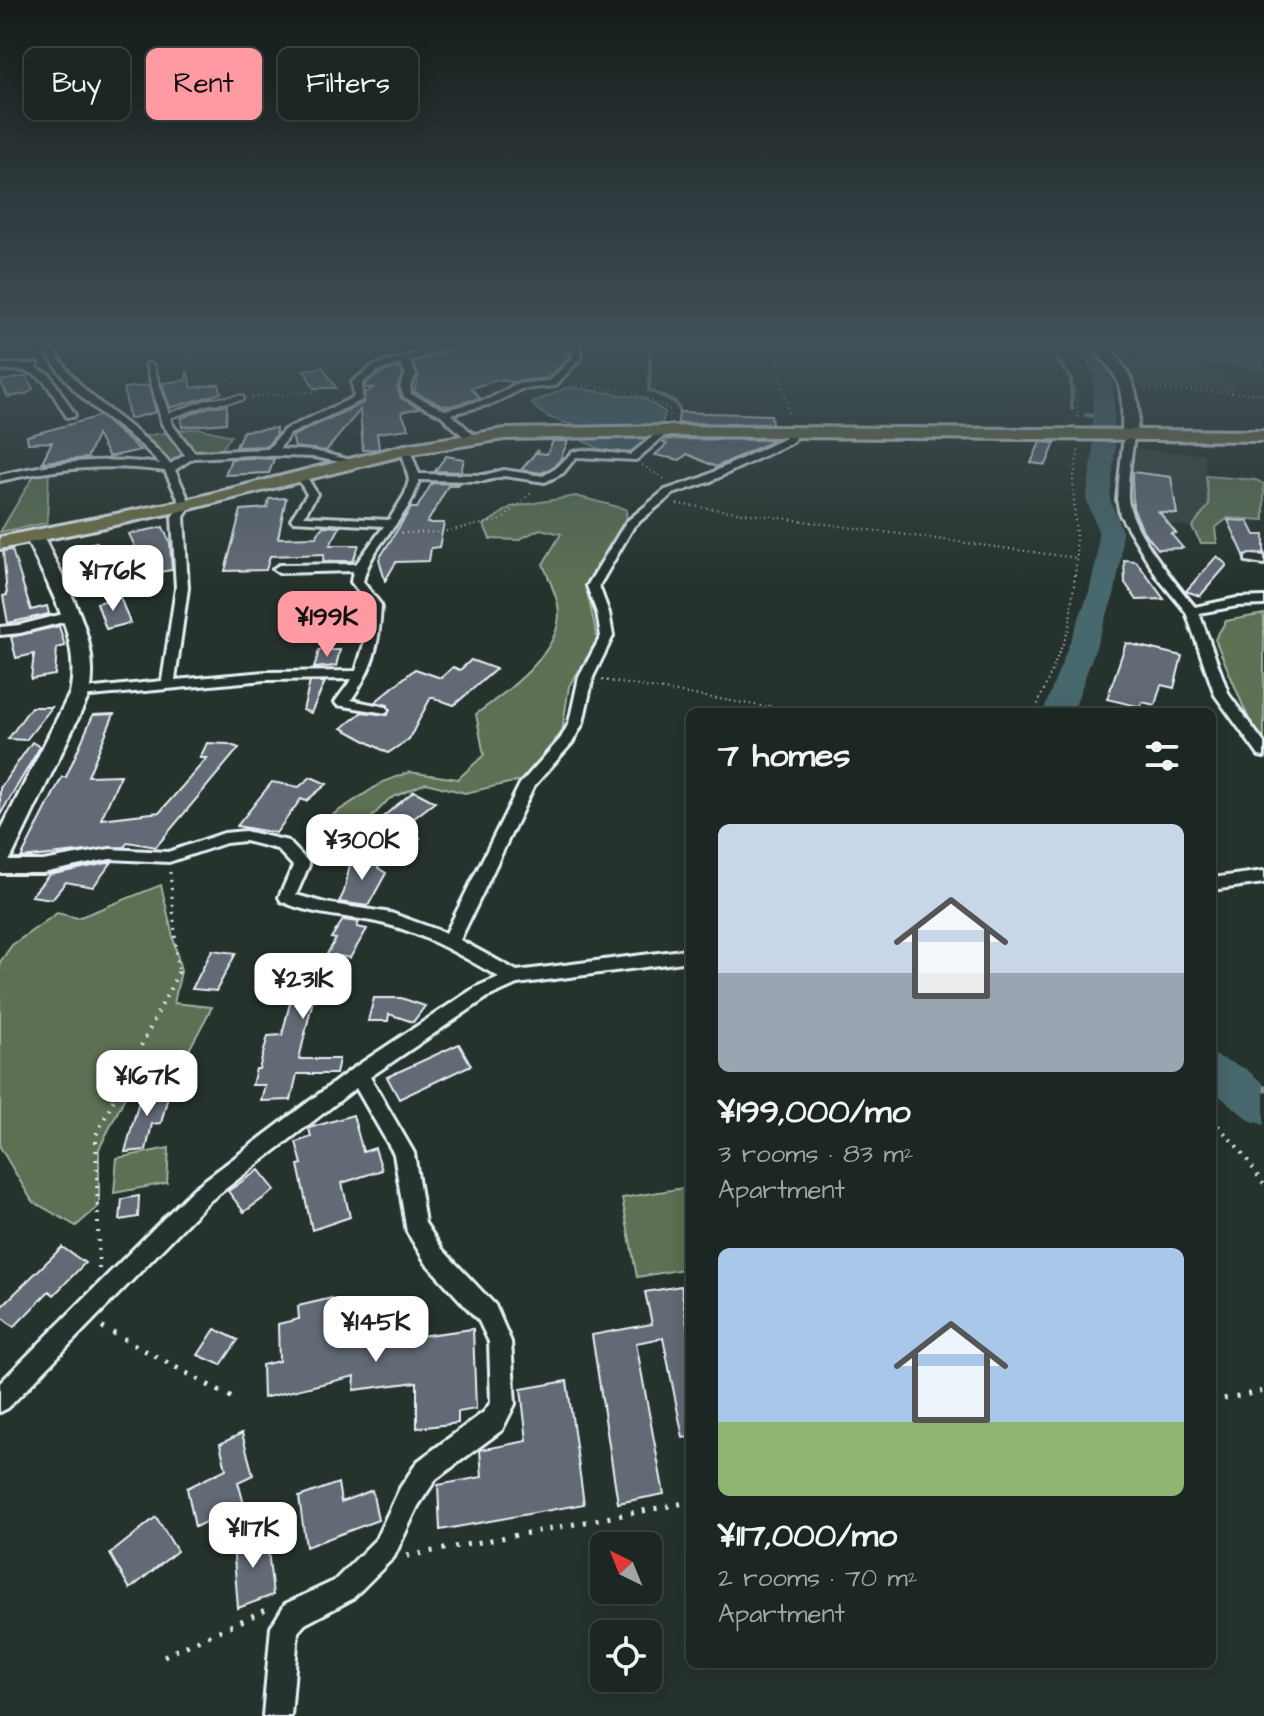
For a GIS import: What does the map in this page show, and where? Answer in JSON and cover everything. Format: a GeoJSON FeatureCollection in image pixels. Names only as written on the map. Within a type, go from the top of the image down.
{"type":"FeatureCollection","features":[{"type":"Feature","properties":{"kind":"main road"},"geometry":{"type":"LineString","coordinates":[[1127,435],[1128,423]]}},
{"type":"Feature","properties":{"kind":"main road"},"geometry":{"type":"LineString","coordinates":[[0,543],[186,505],[405,450],[470,437],[566,431],[1264,436]]}},
{"type":"Feature","properties":{"kind":"main road"},"geometry":{"type":"LineString","coordinates":[[0,856],[80,693],[84,674],[81,640],[35,538]]}},
{"type":"Feature","properties":{"kind":"street"},"geometry":{"type":"LineString","coordinates":[[120,423],[152,448],[169,469],[186,505],[178,517],[182,588],[168,685]]}},
{"type":"Feature","properties":{"kind":"street"},"geometry":{"type":"LineString","coordinates":[[166,423],[177,443],[191,455]]}},
{"type":"Feature","properties":{"kind":"street"},"geometry":{"type":"LineString","coordinates":[[270,453],[287,432],[306,423]]}},
{"type":"Feature","properties":{"kind":"street"},"geometry":{"type":"LineString","coordinates":[[455,423],[470,437]]}},
{"type":"Feature","properties":{"kind":"street"},"geometry":{"type":"LineString","coordinates":[[415,477],[484,478],[504,473],[545,479],[559,471],[573,455],[583,453],[632,458],[665,431]]}},
{"type":"Feature","properties":{"kind":"street"},"geometry":{"type":"LineString","coordinates":[[450,942],[527,784],[567,740],[576,723],[586,677],[607,636],[593,586],[630,524],[678,488],[705,480],[770,450],[789,440],[792,432]]}},
{"type":"Feature","properties":{"kind":"street"},"geometry":{"type":"LineString","coordinates":[[1127,435],[1122,499],[1126,515],[1164,578],[1192,611],[1222,695],[1264,753]]}},
{"type":"Feature","properties":{"kind":"street"},"geometry":{"type":"LineString","coordinates":[[381,710],[342,702],[362,675],[373,634],[375,605],[357,582],[358,567],[389,528],[411,492],[415,477],[405,450]]}},
{"type":"Feature","properties":{"kind":"street"},"geometry":{"type":"LineString","coordinates":[[0,478],[36,468],[127,461],[169,469],[191,455],[270,453],[336,457],[351,463]]}},
{"type":"Feature","properties":{"kind":"street"},"geometry":{"type":"LineString","coordinates":[[301,476],[312,494],[297,519],[389,528]]}},
{"type":"Feature","properties":{"kind":"street"},"geometry":{"type":"LineString","coordinates":[[1250,559],[1264,560]]}},
{"type":"Feature","properties":{"kind":"street"},"geometry":{"type":"LineString","coordinates":[[279,569],[358,567]]}},
{"type":"Feature","properties":{"kind":"street"},"geometry":{"type":"LineString","coordinates":[[1192,611],[1237,602],[1264,601]]}},
{"type":"Feature","properties":{"kind":"street"},"geometry":{"type":"LineString","coordinates":[[0,631],[71,616]]}},
{"type":"Feature","properties":{"kind":"street"},"geometry":{"type":"LineString","coordinates":[[80,693],[265,676],[362,675]]}},
{"type":"Feature","properties":{"kind":"street"},"geometry":{"type":"LineString","coordinates":[[0,867],[43,867],[110,854],[169,857],[224,838],[245,836],[282,845],[301,865],[287,897],[301,905],[390,918],[450,942],[515,978]]}},
{"type":"Feature","properties":{"kind":"street"},"geometry":{"type":"LineString","coordinates":[[1216,883],[1264,877]]}},
{"type":"Feature","properties":{"kind":"street"},"geometry":{"type":"LineString","coordinates":[[0,1400],[200,1196],[359,1075],[482,992],[515,978],[686,956]]}},
{"type":"Feature","properties":{"kind":"street"},"geometry":{"type":"LineString","coordinates":[[277,1716],[285,1627],[295,1614],[343,1590],[385,1548],[409,1497],[427,1470],[493,1421],[503,1404],[500,1342],[487,1313],[434,1256],[415,1225],[404,1153],[359,1075]]}},
{"type":"Feature","properties":{"kind":"path"},"geometry":{"type":"LineString","coordinates":[[665,431],[670,423]]}},
{"type":"Feature","properties":{"kind":"path"},"geometry":{"type":"LineString","coordinates":[[790,423],[792,432]]}},
{"type":"Feature","properties":{"kind":"path"},"geometry":{"type":"LineString","coordinates":[[1037,708],[1069,629],[1077,558],[1073,481],[1079,449],[1078,423]]}},
{"type":"Feature","properties":{"kind":"path"},"geometry":{"type":"LineString","coordinates":[[632,458],[678,488]]}},
{"type":"Feature","properties":{"kind":"path"},"geometry":{"type":"LineString","coordinates":[[389,528],[442,532],[502,520],[545,479]]}},
{"type":"Feature","properties":{"kind":"path"},"geometry":{"type":"LineString","coordinates":[[657,502],[1077,558]]}},
{"type":"Feature","properties":{"kind":"path"},"geometry":{"type":"LineString","coordinates":[[586,677],[772,708]]}},
{"type":"Feature","properties":{"kind":"path"},"geometry":{"type":"LineString","coordinates":[[99,1297],[96,1135],[178,973],[169,857]]}},
{"type":"Feature","properties":{"kind":"path"},"geometry":{"type":"LineString","coordinates":[[1216,1123],[1242,1152],[1264,1185]]}},
{"type":"Feature","properties":{"kind":"path"},"geometry":{"type":"LineString","coordinates":[[81,1316],[232,1398]]}},
{"type":"Feature","properties":{"kind":"path"},"geometry":{"type":"LineString","coordinates":[[1216,1400],[1264,1391]]}},
{"type":"Feature","properties":{"kind":"path"},"geometry":{"type":"LineString","coordinates":[[385,1548],[409,1557],[686,1503]]}},
{"type":"Feature","properties":{"kind":"path"},"geometry":{"type":"LineString","coordinates":[[164,1656],[277,1605],[285,1627]]}},
{"type":"Feature","properties":{"kind":"shaded area"},"geometry":{"type":"Polygon","coordinates":[[[1131,449],[1204,454],[1209,505],[1192,527],[1132,520],[1126,500],[1131,449]]]}},
{"type":"Feature","properties":{"kind":"green space"},"geometry":{"type":"Polygon","coordinates":[[[197,428],[231,436],[219,453],[195,453],[171,463],[144,436],[197,428]]]}},
{"type":"Feature","properties":{"kind":"green space"},"geometry":{"type":"Polygon","coordinates":[[[49,471],[47,523],[0,532],[36,472],[49,471]]]}},
{"type":"Feature","properties":{"kind":"green space"},"geometry":{"type":"Polygon","coordinates":[[[1206,476],[1256,480],[1264,484],[1264,520],[1228,518],[1215,528],[1217,543],[1201,543],[1192,527],[1209,505],[1206,476]]]}},
{"type":"Feature","properties":{"kind":"green space"},"geometry":{"type":"Polygon","coordinates":[[[576,496],[626,509],[627,521],[586,586],[598,641],[569,686],[562,732],[522,780],[465,793],[426,783],[389,799],[346,844],[329,844],[323,821],[383,782],[409,772],[458,779],[484,755],[476,714],[532,668],[553,638],[558,605],[543,564],[561,534],[540,529],[518,540],[490,539],[484,525],[511,507],[576,496]]]}},
{"type":"Feature","properties":{"kind":"green space"},"geometry":{"type":"Polygon","coordinates":[[[1264,614],[1264,739],[1249,720],[1215,639],[1226,621],[1264,614]]]}},
{"type":"Feature","properties":{"kind":"green space"},"geometry":{"type":"Polygon","coordinates":[[[161,885],[181,971],[174,1003],[212,1007],[183,1061],[131,1085],[99,1149],[99,1206],[76,1226],[32,1201],[0,1147],[0,962],[12,945],[57,913],[78,918],[161,885]]]}},
{"type":"Feature","properties":{"kind":"green space"},"geometry":{"type":"Polygon","coordinates":[[[169,1148],[167,1183],[114,1193],[117,1158],[169,1148]]]}},
{"type":"Feature","properties":{"kind":"green space"},"geometry":{"type":"Polygon","coordinates":[[[686,1188],[686,1269],[637,1277],[622,1198],[686,1188]]]}},
{"type":"Feature","properties":{"kind":"water"},"geometry":{"type":"Polygon","coordinates":[[[566,423],[662,423],[640,447],[624,453],[601,449],[583,441],[582,427],[566,423]]]}},
{"type":"Feature","properties":{"kind":"building"},"geometry":{"type":"Polygon","coordinates":[[[74,423],[108,423],[140,450],[109,457],[97,435],[87,458],[42,462],[52,442],[28,443],[27,436],[74,423]]]}},
{"type":"Feature","properties":{"kind":"building"},"geometry":{"type":"Polygon","coordinates":[[[182,423],[225,423],[182,427],[182,423]]]}},
{"type":"Feature","properties":{"kind":"building"},"geometry":{"type":"Polygon","coordinates":[[[320,423],[349,423],[326,451],[295,447],[292,436],[320,423]]]}},
{"type":"Feature","properties":{"kind":"building"},"geometry":{"type":"Polygon","coordinates":[[[361,423],[406,423],[409,429],[377,433],[379,449],[363,450],[361,423]]]}},
{"type":"Feature","properties":{"kind":"building"},"geometry":{"type":"Polygon","coordinates":[[[276,428],[276,435],[267,446],[236,447],[243,431],[276,428]]]}},
{"type":"Feature","properties":{"kind":"building"},"geometry":{"type":"Polygon","coordinates":[[[668,439],[772,441],[716,467],[687,454],[680,460],[655,455],[668,439]]]}},
{"type":"Feature","properties":{"kind":"building"},"geometry":{"type":"Polygon","coordinates":[[[553,441],[568,441],[560,460],[553,467],[542,473],[521,470],[538,450],[537,453],[547,454],[553,441]]]}},
{"type":"Feature","properties":{"kind":"building"},"geometry":{"type":"Polygon","coordinates":[[[1040,442],[1055,443],[1046,465],[1031,463],[1040,442]]]}},
{"type":"Feature","properties":{"kind":"building"},"geometry":{"type":"Polygon","coordinates":[[[446,456],[464,459],[461,472],[435,471],[446,456]]]}},
{"type":"Feature","properties":{"kind":"building"},"geometry":{"type":"Polygon","coordinates":[[[231,459],[274,459],[269,473],[225,475],[231,459]]]}},
{"type":"Feature","properties":{"kind":"building"},"geometry":{"type":"Polygon","coordinates":[[[1132,472],[1171,477],[1177,514],[1159,512],[1176,533],[1171,534],[1183,548],[1158,549],[1143,531],[1133,508],[1132,472]]]}},
{"type":"Feature","properties":{"kind":"building"},"geometry":{"type":"Polygon","coordinates":[[[432,483],[459,484],[448,486],[427,523],[444,523],[439,547],[431,548],[429,561],[396,562],[385,581],[379,559],[411,508],[417,508],[432,483]]]}},
{"type":"Feature","properties":{"kind":"building"},"geometry":{"type":"Polygon","coordinates":[[[286,498],[278,538],[316,537],[323,526],[340,527],[330,545],[359,545],[353,561],[323,561],[324,554],[270,556],[266,570],[225,571],[241,510],[267,508],[269,499],[286,498]]]}},
{"type":"Feature","properties":{"kind":"building"},"geometry":{"type":"Polygon","coordinates":[[[1228,520],[1248,521],[1255,535],[1264,535],[1264,553],[1244,555],[1228,520]]]}},
{"type":"Feature","properties":{"kind":"building"},"geometry":{"type":"Polygon","coordinates":[[[163,527],[170,543],[172,570],[148,574],[129,534],[163,527]]]}},
{"type":"Feature","properties":{"kind":"building"},"geometry":{"type":"Polygon","coordinates":[[[97,542],[108,566],[79,573],[69,548],[97,542]]]}},
{"type":"Feature","properties":{"kind":"building"},"geometry":{"type":"Polygon","coordinates":[[[12,550],[31,610],[47,606],[49,614],[8,623],[3,596],[7,595],[3,551],[12,550]]]}},
{"type":"Feature","properties":{"kind":"building"},"geometry":{"type":"Polygon","coordinates":[[[1217,556],[1227,565],[1200,596],[1186,591],[1217,556]]]}},
{"type":"Feature","properties":{"kind":"building"},"geometry":{"type":"Polygon","coordinates":[[[1124,560],[1136,561],[1164,599],[1137,600],[1125,583],[1124,560]]]}},
{"type":"Feature","properties":{"kind":"building"},"geometry":{"type":"Polygon","coordinates":[[[120,597],[130,623],[106,629],[97,603],[120,597]]]}},
{"type":"Feature","properties":{"kind":"building"},"geometry":{"type":"Polygon","coordinates":[[[59,626],[65,646],[57,648],[55,675],[31,679],[34,654],[16,658],[11,637],[59,626]]]}},
{"type":"Feature","properties":{"kind":"building"},"geometry":{"type":"Polygon","coordinates":[[[1126,643],[1182,656],[1174,688],[1161,685],[1155,705],[1142,702],[1141,707],[1107,699],[1126,643]]]}},
{"type":"Feature","properties":{"kind":"building"},"geometry":{"type":"Polygon","coordinates":[[[319,650],[340,650],[336,666],[314,668],[319,650]]]}},
{"type":"Feature","properties":{"kind":"building"},"geometry":{"type":"Polygon","coordinates":[[[471,660],[496,669],[454,705],[431,697],[409,739],[388,753],[342,728],[362,712],[388,715],[388,705],[375,702],[415,669],[441,678],[453,667],[460,670],[471,660]]]}},
{"type":"Feature","properties":{"kind":"building"},"geometry":{"type":"Polygon","coordinates":[[[310,682],[325,682],[311,713],[303,710],[310,682]]]}},
{"type":"Feature","properties":{"kind":"building"},"geometry":{"type":"Polygon","coordinates":[[[31,707],[52,707],[26,740],[8,739],[31,707]]]}},
{"type":"Feature","properties":{"kind":"building"},"geometry":{"type":"Polygon","coordinates":[[[114,714],[88,776],[121,775],[101,819],[160,812],[207,758],[200,758],[207,743],[239,748],[156,847],[128,842],[124,847],[21,858],[62,777],[66,777],[93,715],[114,714]]]}},
{"type":"Feature","properties":{"kind":"building"},"geometry":{"type":"Polygon","coordinates":[[[32,742],[40,747],[0,815],[0,788],[32,742]]]}},
{"type":"Feature","properties":{"kind":"building"},"geometry":{"type":"Polygon","coordinates":[[[311,777],[327,784],[306,801],[301,799],[276,833],[237,826],[272,782],[299,787],[311,777]]]}},
{"type":"Feature","properties":{"kind":"building"},"geometry":{"type":"Polygon","coordinates":[[[414,791],[435,802],[400,829],[420,838],[406,851],[367,830],[414,791]]]}},
{"type":"Feature","properties":{"kind":"building"},"geometry":{"type":"Polygon","coordinates":[[[351,859],[379,859],[378,868],[386,873],[368,906],[339,902],[351,859]]]}},
{"type":"Feature","properties":{"kind":"building"},"geometry":{"type":"Polygon","coordinates":[[[112,862],[93,887],[66,882],[52,899],[31,896],[49,875],[112,862]]]}},
{"type":"Feature","properties":{"kind":"building"},"geometry":{"type":"Polygon","coordinates":[[[343,920],[359,922],[357,927],[367,929],[350,958],[334,955],[336,996],[313,1000],[299,1059],[339,1059],[336,1074],[297,1074],[291,1100],[261,1101],[265,1085],[252,1085],[256,1069],[259,1069],[268,1036],[282,1035],[291,999],[277,1001],[276,980],[315,974],[336,939],[331,938],[343,920]]]}},
{"type":"Feature","properties":{"kind":"building"},"geometry":{"type":"Polygon","coordinates":[[[212,950],[236,953],[216,991],[192,989],[212,950]]]}},
{"type":"Feature","properties":{"kind":"building"},"geometry":{"type":"Polygon","coordinates":[[[374,998],[401,998],[425,1006],[413,1022],[389,1014],[388,1021],[368,1021],[374,998]]]}},
{"type":"Feature","properties":{"kind":"building"},"geometry":{"type":"Polygon","coordinates":[[[459,1044],[471,1065],[399,1099],[387,1077],[459,1044]]]}},
{"type":"Feature","properties":{"kind":"building"},"geometry":{"type":"Polygon","coordinates":[[[170,1088],[161,1123],[152,1124],[146,1150],[125,1152],[142,1090],[170,1088]]]}},
{"type":"Feature","properties":{"kind":"building"},"geometry":{"type":"Polygon","coordinates":[[[353,1115],[363,1152],[375,1148],[382,1170],[342,1183],[350,1217],[312,1230],[296,1142],[311,1137],[309,1128],[353,1115]]]}},
{"type":"Feature","properties":{"kind":"building"},"geometry":{"type":"Polygon","coordinates":[[[259,1170],[275,1190],[244,1212],[228,1191],[259,1170]]]}},
{"type":"Feature","properties":{"kind":"building"},"geometry":{"type":"Polygon","coordinates":[[[139,1196],[138,1217],[120,1220],[122,1199],[139,1196]]]}},
{"type":"Feature","properties":{"kind":"building"},"geometry":{"type":"Polygon","coordinates":[[[62,1247],[85,1263],[54,1295],[49,1291],[14,1327],[0,1316],[0,1308],[62,1247]]]}},
{"type":"Feature","properties":{"kind":"building"},"geometry":{"type":"Polygon","coordinates":[[[681,1286],[686,1318],[686,1438],[683,1438],[663,1338],[636,1343],[664,1494],[618,1503],[592,1335],[652,1324],[645,1292],[681,1286]]]}},
{"type":"Feature","properties":{"kind":"building"},"geometry":{"type":"Polygon","coordinates":[[[332,1298],[335,1347],[473,1329],[476,1409],[458,1412],[458,1423],[417,1428],[417,1382],[354,1390],[355,1376],[263,1398],[262,1365],[279,1361],[278,1324],[299,1319],[298,1306],[332,1298]]]}},
{"type":"Feature","properties":{"kind":"building"},"geometry":{"type":"Polygon","coordinates":[[[215,1329],[238,1340],[221,1365],[198,1355],[215,1329]]]}},
{"type":"Feature","properties":{"kind":"building"},"geometry":{"type":"Polygon","coordinates":[[[567,1381],[584,1504],[440,1530],[438,1485],[482,1477],[480,1450],[527,1441],[521,1389],[567,1381]]]}},
{"type":"Feature","properties":{"kind":"building"},"geometry":{"type":"Polygon","coordinates":[[[242,1433],[253,1475],[238,1482],[244,1504],[195,1527],[187,1488],[226,1469],[220,1444],[242,1433]]]}},
{"type":"Feature","properties":{"kind":"building"},"geometry":{"type":"Polygon","coordinates":[[[338,1483],[341,1502],[372,1490],[378,1520],[306,1547],[299,1497],[338,1483]]]}},
{"type":"Feature","properties":{"kind":"building"},"geometry":{"type":"Polygon","coordinates":[[[156,1517],[177,1551],[130,1589],[110,1554],[156,1517]]]}},
{"type":"Feature","properties":{"kind":"building"},"geometry":{"type":"Polygon","coordinates":[[[266,1532],[273,1595],[238,1608],[233,1545],[266,1532]]]}},
{"type":"Feature","properties":{"kind":"waterway"},"geometry":{"type":"LineString","coordinates":[[1059,708],[1102,592],[1109,557],[1110,531],[1098,499],[1104,452],[1104,423]]}},
{"type":"Feature","properties":{"kind":"waterway"},"geometry":{"type":"LineString","coordinates":[[1216,1072],[1232,1081],[1264,1108]]}},
{"type":"Feature","properties":{"kind":"waterway"},"geometry":{"type":"LineString","coordinates":[[1232,1081],[1264,1089]]}}]}
